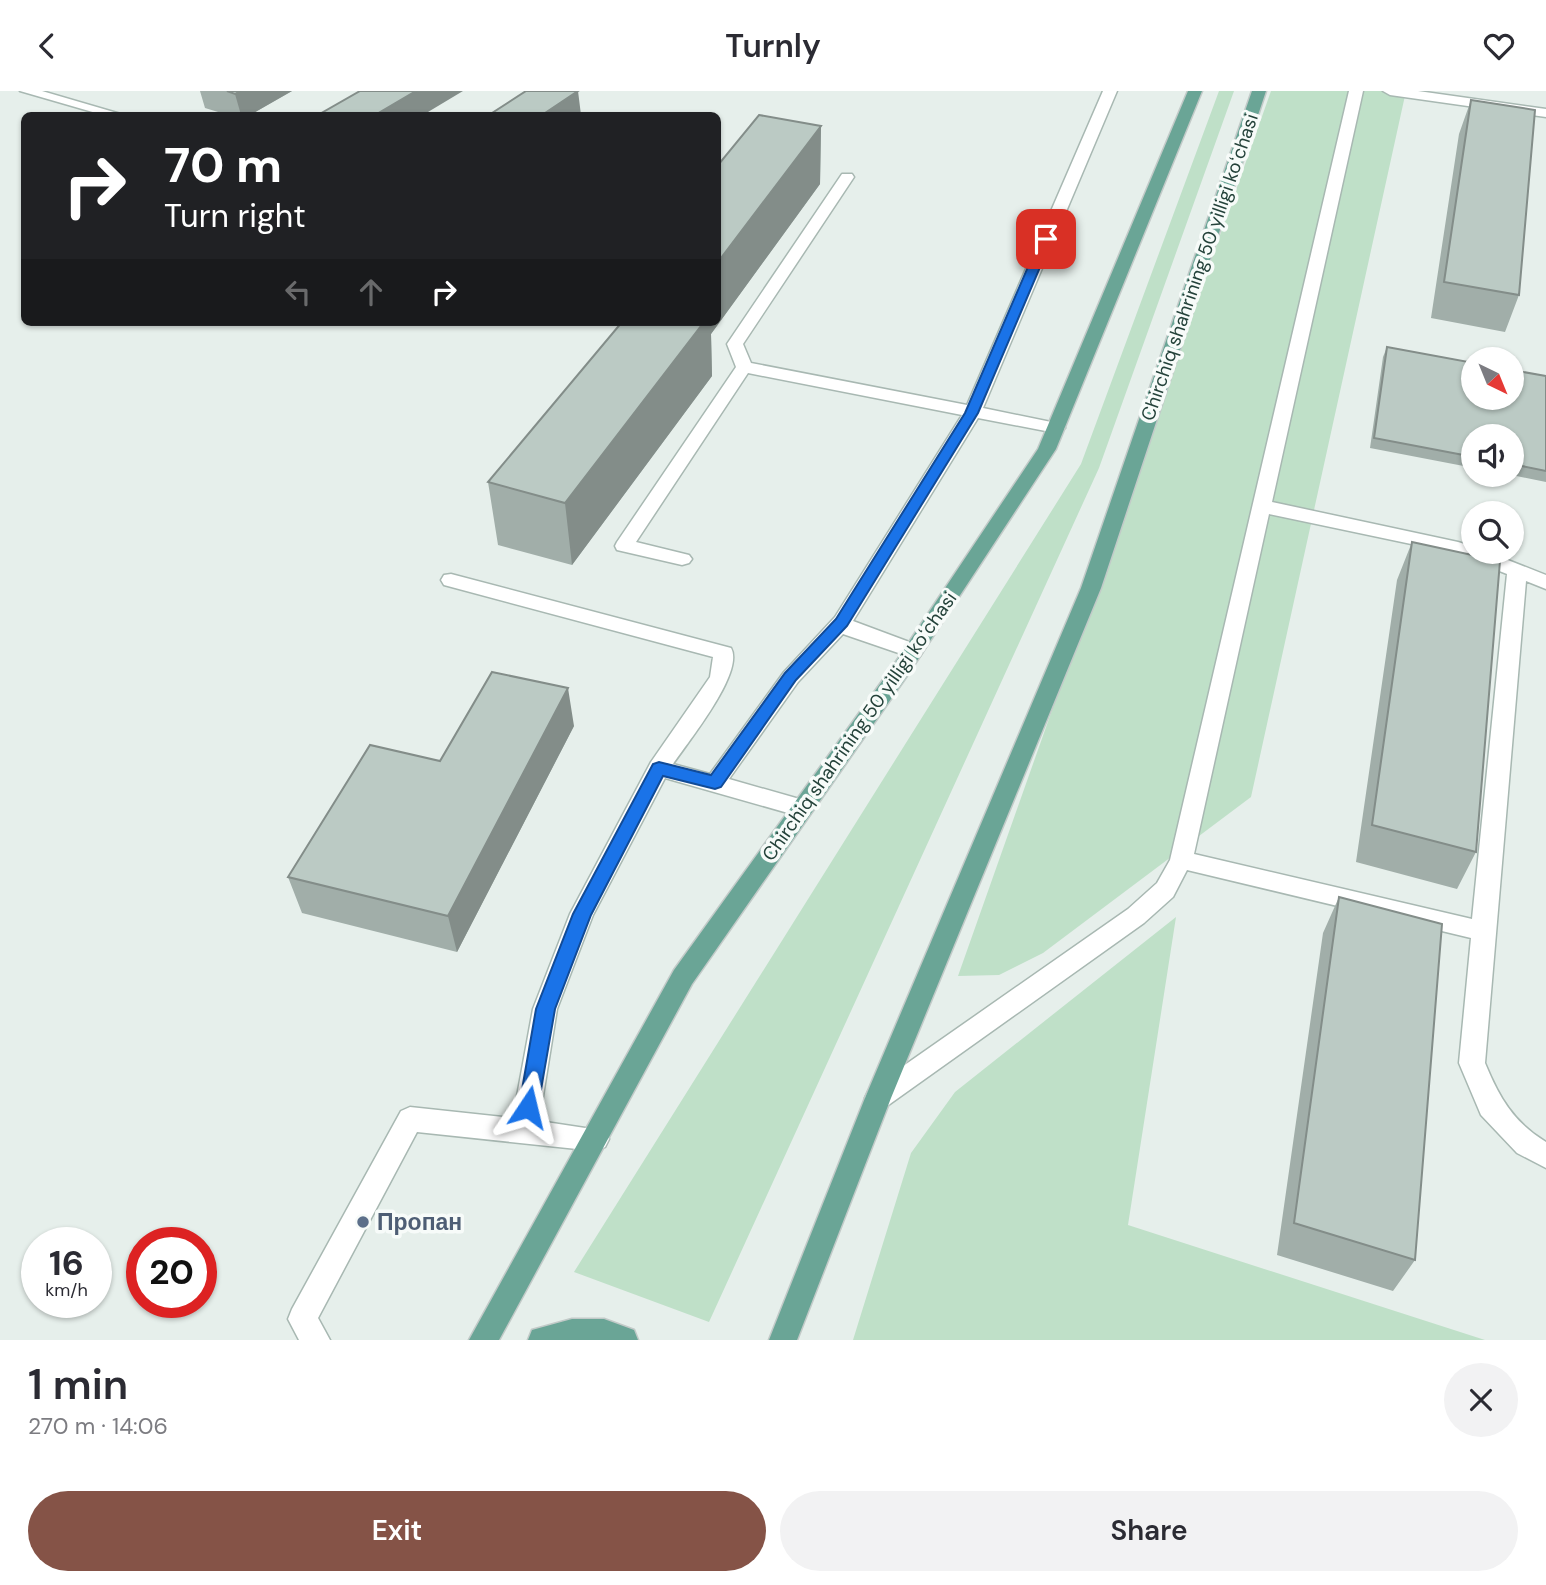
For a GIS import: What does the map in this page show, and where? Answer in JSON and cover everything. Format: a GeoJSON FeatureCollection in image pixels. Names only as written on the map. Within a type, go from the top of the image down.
{"type":"FeatureCollection","features":[{"type":"Feature","properties":{"kind":"main road","name":"Chirchiq shahrining 50 yilligi koʻchasi"},"geometry":{"type":"LineString","coordinates":[[482,1340],[596,1139],[683,977],[913,651],[1046,449],[1195,91]]}},
{"type":"Feature","properties":{"kind":"main road","name":"Chirchiq shahrining 50 yilligi koʻchasi"},"geometry":{"type":"LineString","coordinates":[[783,1340],[878,1098],[1091,588],[1259,91]]}},
{"type":"Feature","properties":{"kind":"main road"},"geometry":{"type":"LineString","coordinates":[[542,1340],[565,1333],[594,1332],[624,1340]]}},
{"type":"Feature","properties":{"kind":"street"},"geometry":{"type":"LineString","coordinates":[[26,91],[106,112]]}},
{"type":"Feature","properties":{"kind":"street"},"geometry":{"type":"LineString","coordinates":[[715,783],[791,677],[842,622],[972,413],[1110,91]]}},
{"type":"Feature","properties":{"kind":"street"},"geometry":{"type":"LineString","coordinates":[[878,1098],[1136,916],[1164,890],[1181,860],[1356,91]]}},
{"type":"Feature","properties":{"kind":"street"},"geometry":{"type":"LineString","coordinates":[[1390,91],[1546,113]]}},
{"type":"Feature","properties":{"kind":"street"},"geometry":{"type":"LineString","coordinates":[[744,367],[735,344],[847,177]]}},
{"type":"Feature","properties":{"kind":"street"},"geometry":{"type":"LineString","coordinates":[[744,367],[1056,428]]}},
{"type":"Feature","properties":{"kind":"street"},"geometry":{"type":"LineString","coordinates":[[682,559],[624,546],[744,367]]}},
{"type":"Feature","properties":{"kind":"street"},"geometry":{"type":"LineString","coordinates":[[1261,506],[1458,548],[1546,582]]}},
{"type":"Feature","properties":{"kind":"street"},"geometry":{"type":"LineString","coordinates":[[1517,569],[1472,1063],[1490,1107],[1526,1144],[1546,1156]]}},
{"type":"Feature","properties":{"kind":"street"},"geometry":{"type":"LineString","coordinates":[[451,580],[724,653],[720,678],[659,768],[582,914],[545,1009],[524,1131]]}},
{"type":"Feature","properties":{"kind":"street"},"geometry":{"type":"LineString","coordinates":[[842,622],[851,630],[913,651]]}},
{"type":"Feature","properties":{"kind":"street"},"geometry":{"type":"LineString","coordinates":[[659,768],[802,808]]}},
{"type":"Feature","properties":{"kind":"street"},"geometry":{"type":"LineString","coordinates":[[1181,860],[1483,931]]}},
{"type":"Feature","properties":{"kind":"street"},"geometry":{"type":"LineString","coordinates":[[316,1340],[302,1319],[410,1119],[596,1139]]}},
{"type":"Feature","properties":{"kind":"green space"},"geometry":{"type":"Polygon","coordinates":[[[1219,91],[1234,91],[1099,468],[709,1322],[574,1272],[1081,464],[1219,91]]]}},
{"type":"Feature","properties":{"kind":"green space"},"geometry":{"type":"Polygon","coordinates":[[[1271,91],[1406,91],[1251,797],[1043,953],[999,975],[958,976],[1271,91]]]}},
{"type":"Feature","properties":{"kind":"green space"},"geometry":{"type":"Polygon","coordinates":[[[1176,917],[1128,1225],[1485,1340],[853,1340],[911,1153],[955,1092],[1176,917]]]}},
{"type":"Feature","properties":{"kind":"building"},"geometry":{"type":"Polygon","coordinates":[[[360,91],[416,91],[380,112],[323,112],[360,91]]]}},
{"type":"Feature","properties":{"kind":"building"},"geometry":{"type":"Polygon","coordinates":[[[526,91],[578,91],[546,112],[494,112],[526,91]]]}},
{"type":"Feature","properties":{"kind":"building"},"geometry":{"type":"Polygon","coordinates":[[[1471,100],[1535,110],[1519,295],[1444,282],[1471,100]]]}},
{"type":"Feature","properties":{"kind":"building"},"geometry":{"type":"Polygon","coordinates":[[[759,115],[821,126],[721,258],[721,161],[759,115]]]}},
{"type":"Feature","properties":{"kind":"building"},"geometry":{"type":"Polygon","coordinates":[[[619,326],[701,326],[565,503],[488,482],[619,326]]]}},
{"type":"Feature","properties":{"kind":"building"},"geometry":{"type":"Polygon","coordinates":[[[1387,347],[1461,361],[1461,410],[1524,410],[1524,372],[1546,376],[1546,471],[1524,466],[1524,424],[1461,424],[1461,455],[1374,438],[1387,347]]]}},
{"type":"Feature","properties":{"kind":"building"},"geometry":{"type":"Polygon","coordinates":[[[1412,542],[1461,553],[1461,564],[1500,564],[1476,852],[1372,825],[1412,542]]]}},
{"type":"Feature","properties":{"kind":"building"},"geometry":{"type":"Polygon","coordinates":[[[492,672],[568,688],[448,916],[288,877],[370,745],[440,761],[492,672]]]}},
{"type":"Feature","properties":{"kind":"building"},"geometry":{"type":"Polygon","coordinates":[[[1339,897],[1442,924],[1415,1260],[1294,1223],[1339,897]]]}},
{"type":"Feature","properties":{"kind":"place","name":"Пропан"},"geometry":{"type":"Point","coordinates":[363,1222]}},
{"type":"Feature","properties":{"kind":"route"},"geometry":{"type":"LineString","coordinates":[[528,1107],[545,1009],[582,914],[636,807],[659,768],[715,783],[791,677],[842,622],[972,413],[1046,239]]}}]}
